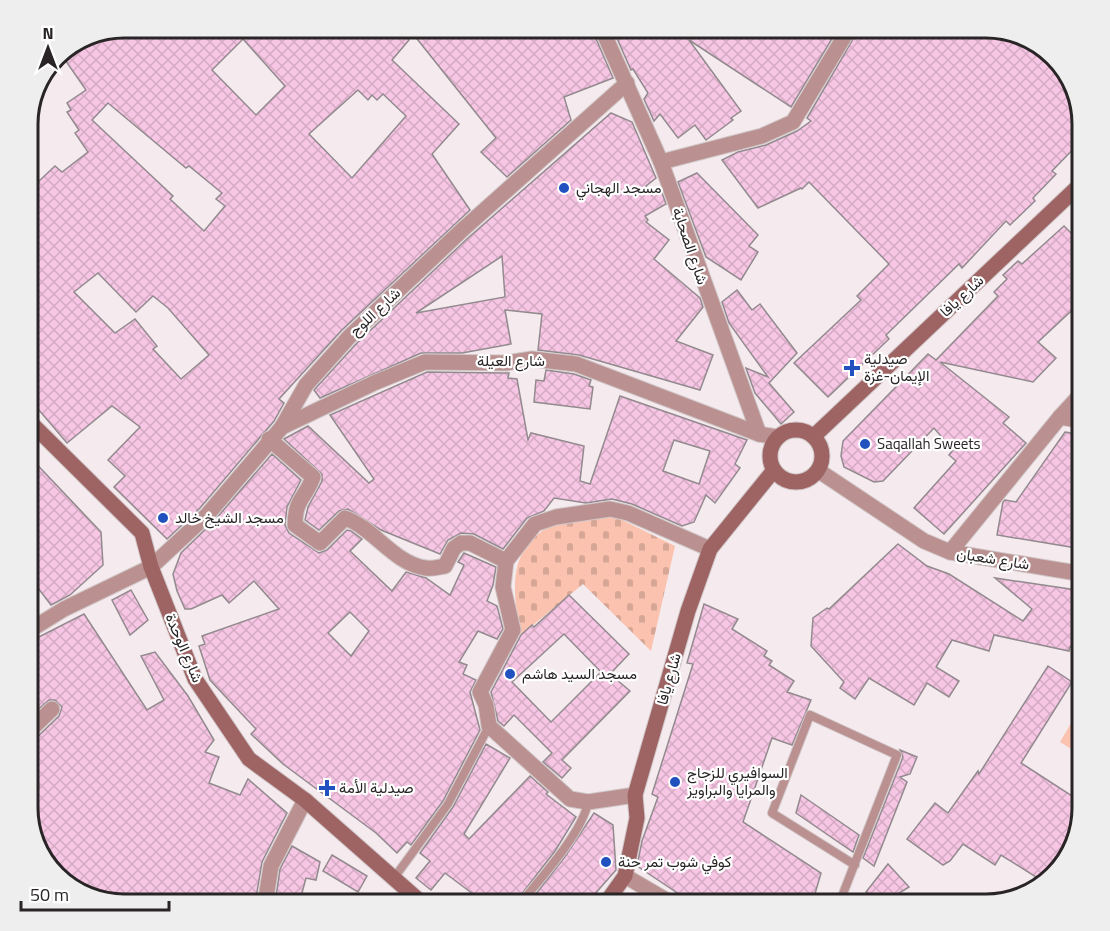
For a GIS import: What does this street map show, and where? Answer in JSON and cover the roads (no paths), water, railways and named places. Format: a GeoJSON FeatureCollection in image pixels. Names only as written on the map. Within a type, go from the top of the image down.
{"type":"FeatureCollection","features":[{"type":"Feature","properties":{"kind":"street","name":"شارع الصحابة"},"geometry":{"type":"LineString","coordinates":[[606,38],[661,162],[759,434]]}},
{"type":"Feature","properties":{"kind":"street"},"geometry":{"type":"LineString","coordinates":[[661,162],[762,136],[793,122],[843,38]]}},
{"type":"Feature","properties":{"kind":"street","name":"شارع اللوح"},"geometry":{"type":"LineString","coordinates":[[38,625],[64,609],[151,567],[207,515],[269,439],[282,427],[306,385],[349,337],[461,231],[627,83]]}},
{"type":"Feature","properties":{"kind":"street","name":"شارع يافا"},"geometry":{"type":"LineString","coordinates":[[814,436],[1072,192]]}},
{"type":"Feature","properties":{"kind":"street","name":"شارع العيلة"},"geometry":{"type":"LineString","coordinates":[[282,427],[424,362],[506,363],[532,359],[576,364],[759,434],[777,437]]}},
{"type":"Feature","properties":{"kind":"street"},"geometry":{"type":"LineString","coordinates":[[950,552],[1072,404]]}},
{"type":"Feature","properties":{"kind":"street"},"geometry":{"type":"LineString","coordinates":[[1060,417],[1072,419]]}},
{"type":"Feature","properties":{"kind":"street"},"geometry":{"type":"LineString","coordinates":[[795,429],[805,430],[814,436],[822,449],[822,464],[819,471],[812,477],[796,483],[780,477],[774,470],[770,453],[777,437],[795,429]]}},
{"type":"Feature","properties":{"kind":"street","name":"شارع الوحدة"},"geometry":{"type":"LineString","coordinates":[[38,430],[142,533],[151,567],[195,679],[249,759],[305,800],[411,893]]}},
{"type":"Feature","properties":{"kind":"street"},"geometry":{"type":"LineString","coordinates":[[269,439],[313,477],[310,486],[297,502],[295,525],[320,543],[345,518],[356,522],[408,562],[427,568],[445,566],[454,548],[461,543],[470,543],[506,561]]}},
{"type":"Feature","properties":{"kind":"street","name":"شارع يافا"},"geometry":{"type":"LineString","coordinates":[[612,893],[625,876],[636,818],[635,795],[688,611],[710,549],[774,470]]}},
{"type":"Feature","properties":{"kind":"street","name":"شارع شعبان"},"geometry":{"type":"LineString","coordinates":[[819,471],[924,541],[950,552],[1072,572]]}},
{"type":"Feature","properties":{"kind":"street"},"geometry":{"type":"LineString","coordinates":[[635,795],[588,802],[570,799],[489,726],[486,705],[480,692],[513,630],[503,587],[506,561],[536,524],[556,517],[610,509],[628,513],[710,549]]}},
{"type":"Feature","properties":{"kind":"street"},"geometry":{"type":"LineString","coordinates":[[38,722],[52,709]]}},
{"type":"Feature","properties":{"kind":"street"},"geometry":{"type":"LineString","coordinates":[[267,893],[272,866],[305,800]]}},
{"type":"Feature","properties":{"kind":"street"},"geometry":{"type":"LineString","coordinates":[[625,876],[654,893]]}},
{"type":"Feature","properties":{"kind":"lane"},"geometry":{"type":"LineString","coordinates":[[844,893],[855,865],[897,755],[810,715],[772,813],[855,865]]}},
{"type":"Feature","properties":{"kind":"lane"},"geometry":{"type":"LineString","coordinates":[[394,878],[448,804],[489,726]]}},
{"type":"Feature","properties":{"kind":"lane"},"geometry":{"type":"LineString","coordinates":[[529,893],[558,856],[586,813],[588,802]]}},
{"type":"Feature","properties":{"kind":"place","name":"مسجد الهجاني"},"geometry":{"type":"Point","coordinates":[564,188]}},
{"type":"Feature","properties":{"kind":"place","name":"صيدلية الإيمان-غزة"},"geometry":{"type":"Point","coordinates":[852,368]}},
{"type":"Feature","properties":{"kind":"place","name":"Saqallah Sweets"},"geometry":{"type":"Point","coordinates":[865,444]}},
{"type":"Feature","properties":{"kind":"place","name":"مسجد الشيخ خالد"},"geometry":{"type":"Point","coordinates":[163,518]}},
{"type":"Feature","properties":{"kind":"place","name":"مسجد السيد هاشم"},"geometry":{"type":"Point","coordinates":[510,674]}},
{"type":"Feature","properties":{"kind":"place","name":"السوافيري للزجاج والمرايا والبراويز"},"geometry":{"type":"Point","coordinates":[675,782]}},
{"type":"Feature","properties":{"kind":"place","name":"صيدلية الأمة"},"geometry":{"type":"Point","coordinates":[327,788]}},
{"type":"Feature","properties":{"kind":"place","name":"كوفي شوب تمر حنة"},"geometry":{"type":"Point","coordinates":[606,862]}}]}
